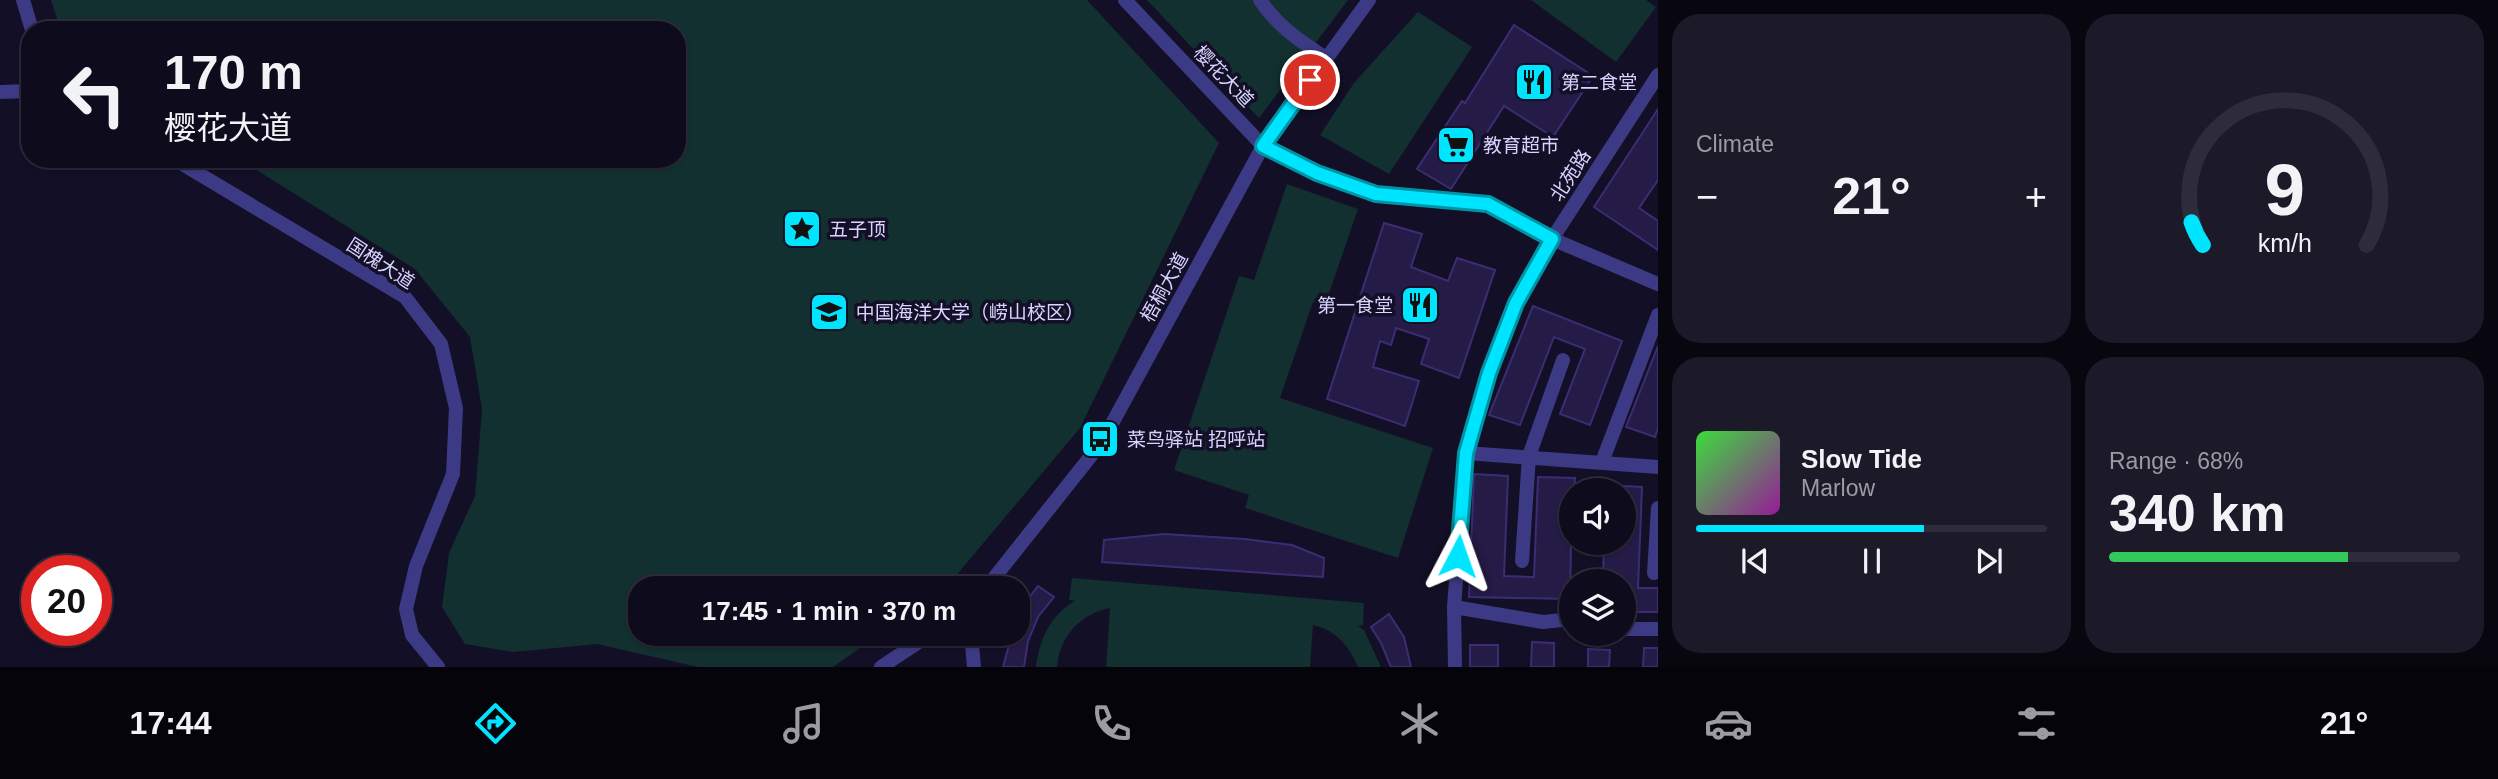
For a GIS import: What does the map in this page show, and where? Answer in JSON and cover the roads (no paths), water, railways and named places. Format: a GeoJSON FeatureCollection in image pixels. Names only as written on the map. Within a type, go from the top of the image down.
{"type":"FeatureCollection","features":[{"type":"Feature","properties":{"kind":"lane"},"geometry":{"type":"LineString","coordinates":[[23,0],[29,21]]}},
{"type":"Feature","properties":{"kind":"lane","name":"樱花大道"},"geometry":{"type":"LineString","coordinates":[[1125,0],[1263,146],[1317,173],[1376,194],[1488,204],[1552,239],[1658,284]]}},
{"type":"Feature","properties":{"kind":"lane"},"geometry":{"type":"LineString","coordinates":[[1260,0],[1289,34],[1326,58]]}},
{"type":"Feature","properties":{"kind":"lane","name":"梧桐大道"},"geometry":{"type":"LineString","coordinates":[[996,576],[1102,442],[1263,146],[1369,0]]}},
{"type":"Feature","properties":{"kind":"lane","name":"北苑路"},"geometry":{"type":"LineString","coordinates":[[1455,667],[1454,607],[1466,453],[1489,373],[1516,303],[1552,239],[1655,85]]}},
{"type":"Feature","properties":{"kind":"lane"},"geometry":{"type":"LineString","coordinates":[[0,92],[21,91]]}},
{"type":"Feature","properties":{"kind":"lane","name":"国槐大道"},"geometry":{"type":"LineString","coordinates":[[189,168],[405,297],[441,344],[456,408],[453,474],[416,566],[406,609],[412,635],[438,667]]}},
{"type":"Feature","properties":{"kind":"lane"},"geometry":{"type":"LineString","coordinates":[[1602,462],[1658,315]]}},
{"type":"Feature","properties":{"kind":"lane"},"geometry":{"type":"LineString","coordinates":[[1522,561],[1529,456],[1563,360]]}},
{"type":"Feature","properties":{"kind":"lane"},"geometry":{"type":"LineString","coordinates":[[1466,453],[1658,467]]}},
{"type":"Feature","properties":{"kind":"lane"},"geometry":{"type":"LineString","coordinates":[[1654,573],[1658,508]]}},
{"type":"Feature","properties":{"kind":"lane"},"geometry":{"type":"LineString","coordinates":[[1454,607],[1543,622],[1559,620]]}},
{"type":"Feature","properties":{"kind":"lane"},"geometry":{"type":"LineString","coordinates":[[1636,629],[1658,629]]}},
{"type":"Feature","properties":{"kind":"lane"},"geometry":{"type":"LineString","coordinates":[[881,667],[913,646]]}},
{"type":"Feature","properties":{"kind":"lane"},"geometry":{"type":"LineString","coordinates":[[972,646],[974,667]]}},
{"type":"Feature","properties":{"kind":"place","name":"第二食堂"},"geometry":{"type":"Point","coordinates":[1534,82]}},
{"type":"Feature","properties":{"kind":"place","name":"教育超市"},"geometry":{"type":"Point","coordinates":[1456,145]}},
{"type":"Feature","properties":{"kind":"place","name":"五子顶"},"geometry":{"type":"Point","coordinates":[802,229]}},
{"type":"Feature","properties":{"kind":"place","name":"第一食堂"},"geometry":{"type":"Point","coordinates":[1420,305]}},
{"type":"Feature","properties":{"kind":"place","name":"中国海洋大学（崂山校区）"},"geometry":{"type":"Point","coordinates":[829,312]}},
{"type":"Feature","properties":{"kind":"place","name":"菜鸟驿站 招呼站"},"geometry":{"type":"Point","coordinates":[1100,439]}}]}
